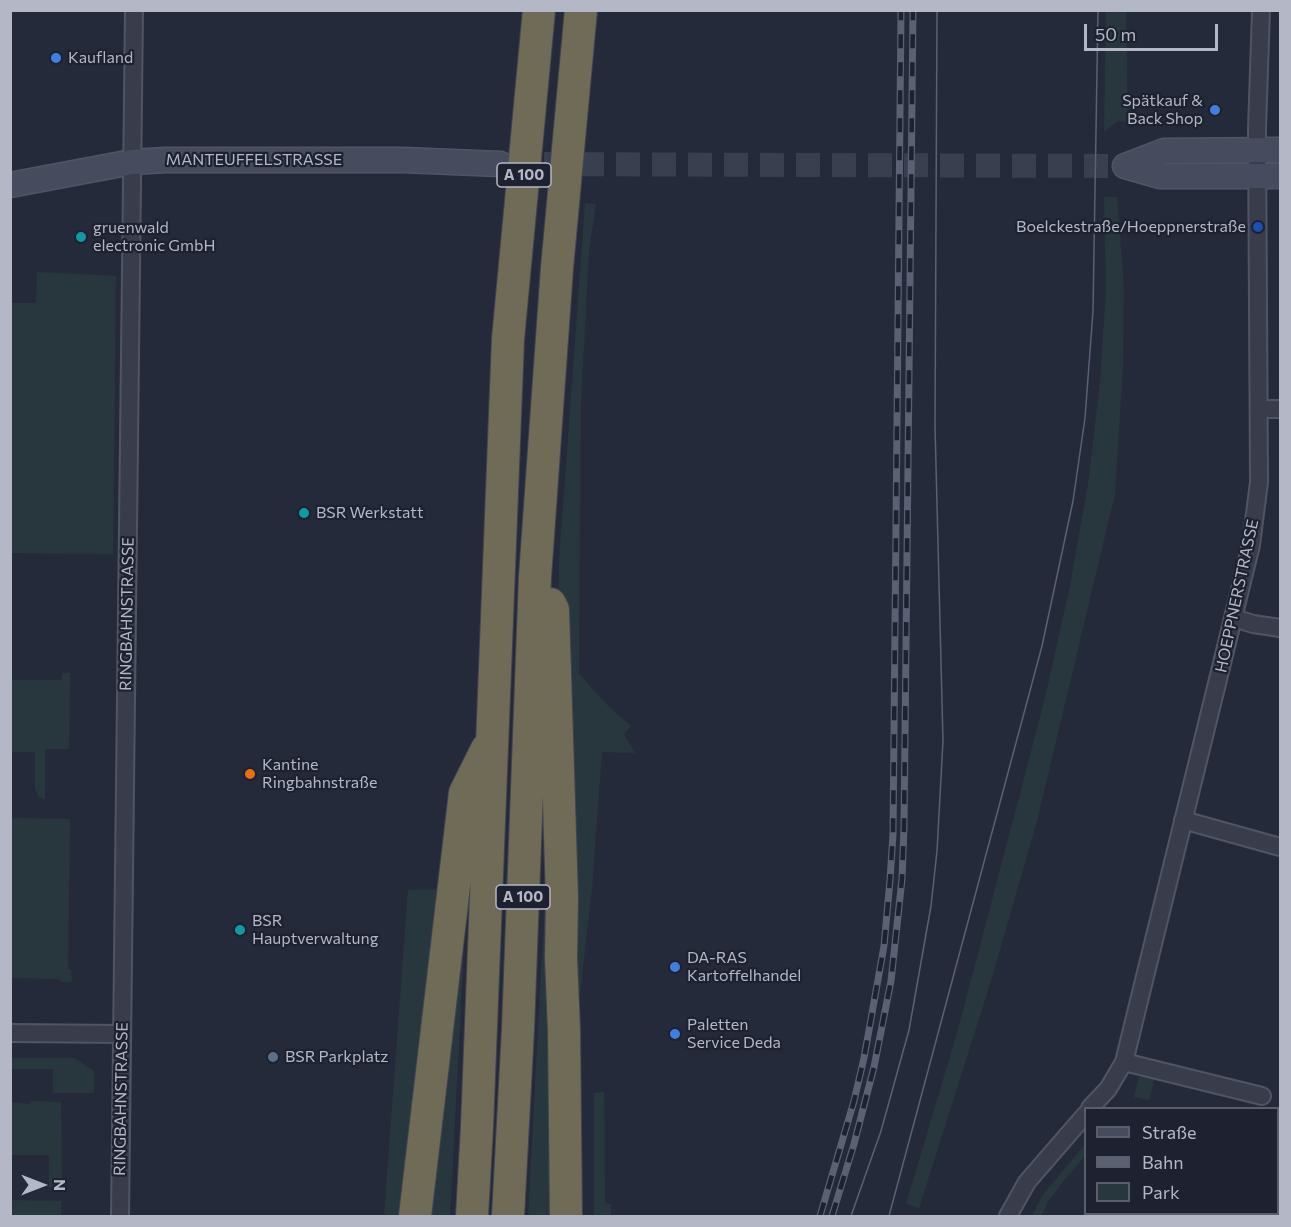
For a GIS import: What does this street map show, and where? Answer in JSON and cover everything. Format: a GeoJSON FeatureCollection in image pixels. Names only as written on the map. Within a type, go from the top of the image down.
{"type":"FeatureCollection","features":[{"type":"Feature","properties":{"kind":"highway","name":"A 100"},"geometry":{"type":"LineString","coordinates":[[472,1216],[508,339],[539,10]]}},
{"type":"Feature","properties":{"kind":"highway","name":"A 100"},"geometry":{"type":"LineString","coordinates":[[508,1216],[518,1029],[535,577],[557,268],[581,10]]}},
{"type":"Feature","properties":{"kind":"highway"},"geometry":{"type":"LineString","coordinates":[[535,577],[553,610],[562,898],[566,1216]]}},
{"type":"Feature","properties":{"kind":"highway"},"geometry":{"type":"LineString","coordinates":[[415,1216],[465,793],[492,737]]}},
{"type":"Feature","properties":{"kind":"main road"},"geometry":{"type":"LineString","coordinates":[[1269,150],[1164,151],[1125,166],[1160,176],[1269,176]]}},
{"type":"Feature","properties":{"kind":"main road","name":"MANTEUFFELSTRASSE"},"geometry":{"type":"LineString","coordinates":[[10,185],[132,162],[187,159],[314,159],[500,164]]}},
{"type":"Feature","properties":{"kind":"street","name":"RINGBAHNSTRASSE"},"geometry":{"type":"LineString","coordinates":[[120,1216],[134,10]]}},
{"type":"Feature","properties":{"kind":"street","name":"HOEPPNERSTRASSE"},"geometry":{"type":"LineString","coordinates":[[1091,1107],[1107,1089],[1124,1062],[1251,545],[1259,482],[1269,176],[1261,10]]}},
{"type":"Feature","properties":{"kind":"street"},"geometry":{"type":"LineString","coordinates":[[1260,409],[1281,409]]}},
{"type":"Feature","properties":{"kind":"street"},"geometry":{"type":"LineString","coordinates":[[1234,618],[1253,624],[1281,628]]}},
{"type":"Feature","properties":{"kind":"street"},"geometry":{"type":"LineString","coordinates":[[1183,820],[1281,847]]}},
{"type":"Feature","properties":{"kind":"street"},"geometry":{"type":"LineString","coordinates":[[10,1033],[122,1034]]}},
{"type":"Feature","properties":{"kind":"street"},"geometry":{"type":"LineString","coordinates":[[1124,1062],[1262,1096]]}},
{"type":"Feature","properties":{"kind":"street"},"geometry":{"type":"LineString","coordinates":[[1008,1216],[1027,1182],[1084,1116]]}},
{"type":"Feature","properties":{"kind":"green space"},"geometry":{"type":"Polygon","coordinates":[[[1106,11],[1126,11],[1128,122],[1118,121],[1104,132],[1106,11]]]}},
{"type":"Feature","properties":{"kind":"green space"},"geometry":{"type":"Polygon","coordinates":[[[1104,197],[1117,197],[1124,287],[1123,366],[1115,494],[1037,821],[990,984],[919,1208],[906,1204],[959,1026],[1045,698],[1070,586],[1089,478],[1100,381],[1106,290],[1104,197]]]}},
{"type":"Feature","properties":{"kind":"green space"},"geometry":{"type":"Polygon","coordinates":[[[585,203],[596,204],[589,251],[581,401],[579,674],[611,709],[631,726],[624,734],[635,753],[602,752],[592,888],[579,1003],[559,674],[559,561],[585,203]]]}},
{"type":"Feature","properties":{"kind":"green space"},"geometry":{"type":"Polygon","coordinates":[[[37,272],[116,276],[113,554],[11,553],[11,303],[36,303],[37,272]]]}},
{"type":"Feature","properties":{"kind":"green space"},"geometry":{"type":"Polygon","coordinates":[[[62,673],[70,673],[69,749],[45,749],[45,800],[39,797],[35,789],[35,752],[11,752],[11,680],[62,680],[62,673]]]}},
{"type":"Feature","properties":{"kind":"green space"},"geometry":{"type":"Polygon","coordinates":[[[11,818],[70,819],[68,969],[71,970],[72,982],[60,982],[59,979],[11,978],[11,818]]]}},
{"type":"Feature","properties":{"kind":"green space"},"geometry":{"type":"Polygon","coordinates":[[[547,885],[557,1216],[528,1216],[542,953],[547,885]]]}},
{"type":"Feature","properties":{"kind":"green space"},"geometry":{"type":"Polygon","coordinates":[[[445,889],[404,1216],[384,1216],[408,890],[445,889]]]}},
{"type":"Feature","properties":{"kind":"green space"},"geometry":{"type":"Polygon","coordinates":[[[464,903],[464,948],[450,1216],[426,1216],[464,903]]]}},
{"type":"Feature","properties":{"kind":"green space"},"geometry":{"type":"Polygon","coordinates":[[[11,1058],[74,1058],[94,1071],[94,1093],[53,1093],[53,1069],[11,1069],[11,1058]]]}},
{"type":"Feature","properties":{"kind":"green space"},"geometry":{"type":"Polygon","coordinates":[[[1139,1076],[1154,1080],[1149,1100],[1134,1097],[1139,1076]]]}},
{"type":"Feature","properties":{"kind":"green space"},"geometry":{"type":"Polygon","coordinates":[[[604,1092],[605,1203],[611,1204],[611,1216],[594,1216],[594,1093],[604,1092]]]}},
{"type":"Feature","properties":{"kind":"green space"},"geometry":{"type":"Polygon","coordinates":[[[31,1101],[61,1102],[62,1188],[49,1187],[49,1155],[11,1155],[11,1102],[30,1104],[31,1101]]]}},
{"type":"Feature","properties":{"kind":"green space"},"geometry":{"type":"Polygon","coordinates":[[[1084,1145],[1084,1157],[1048,1202],[1041,1216],[1032,1216],[1042,1196],[1084,1145]]]}},
{"type":"Feature","properties":{"kind":"green space"},"geometry":{"type":"Polygon","coordinates":[[[11,1200],[61,1201],[61,1216],[11,1216],[11,1200]]]}},
{"type":"Feature","properties":{"kind":"tunnel"},"geometry":{"type":"LineString","coordinates":[[508,164],[1125,166]]}},
{"type":"Feature","properties":{"kind":"tram line"},"geometry":{"type":"LineString","coordinates":[[851,1216],[881,1131],[909,1030],[931,906],[937,851],[943,741],[935,426],[937,10]]}},
{"type":"Feature","properties":{"kind":"tram line"},"geometry":{"type":"LineString","coordinates":[[889,1216],[1042,646],[1073,501],[1085,418],[1093,311],[1098,10]]}},
{"type":"Feature","properties":{"kind":"railway"},"geometry":{"type":"LineString","coordinates":[[820,1216],[854,1101],[864,1058],[884,946],[890,880],[893,834],[901,10]]}},
{"type":"Feature","properties":{"kind":"railway"},"geometry":{"type":"LineString","coordinates":[[832,1216],[874,1067],[891,981],[902,879],[913,10]]}},
{"type":"Feature","properties":{"kind":"place","name":"Kaufland"},"geometry":{"type":"Point","coordinates":[56,58]}},
{"type":"Feature","properties":{"kind":"place","name":"Spätkauf & Back Shop"},"geometry":{"type":"Point","coordinates":[1215,110]}},
{"type":"Feature","properties":{"kind":"place","name":"Boelckestraße/Hoeppnerstraße"},"geometry":{"type":"Point","coordinates":[1258,227]}},
{"type":"Feature","properties":{"kind":"place","name":"gruenwald electronic GmbH"},"geometry":{"type":"Point","coordinates":[81,237]}},
{"type":"Feature","properties":{"kind":"place","name":"BSR Werkstatt"},"geometry":{"type":"Point","coordinates":[304,513]}},
{"type":"Feature","properties":{"kind":"place","name":"Kantine Ringbahnstraße"},"geometry":{"type":"Point","coordinates":[250,774]}},
{"type":"Feature","properties":{"kind":"place","name":"BSR Hauptverwaltung"},"geometry":{"type":"Point","coordinates":[240,930]}},
{"type":"Feature","properties":{"kind":"place","name":"DA-RAS Kartoffelhandel"},"geometry":{"type":"Point","coordinates":[675,967]}},
{"type":"Feature","properties":{"kind":"place","name":"Paletten Service Deda"},"geometry":{"type":"Point","coordinates":[675,1034]}},
{"type":"Feature","properties":{"kind":"place","name":"BSR Parkplatz"},"geometry":{"type":"Point","coordinates":[273,1057]}}]}
